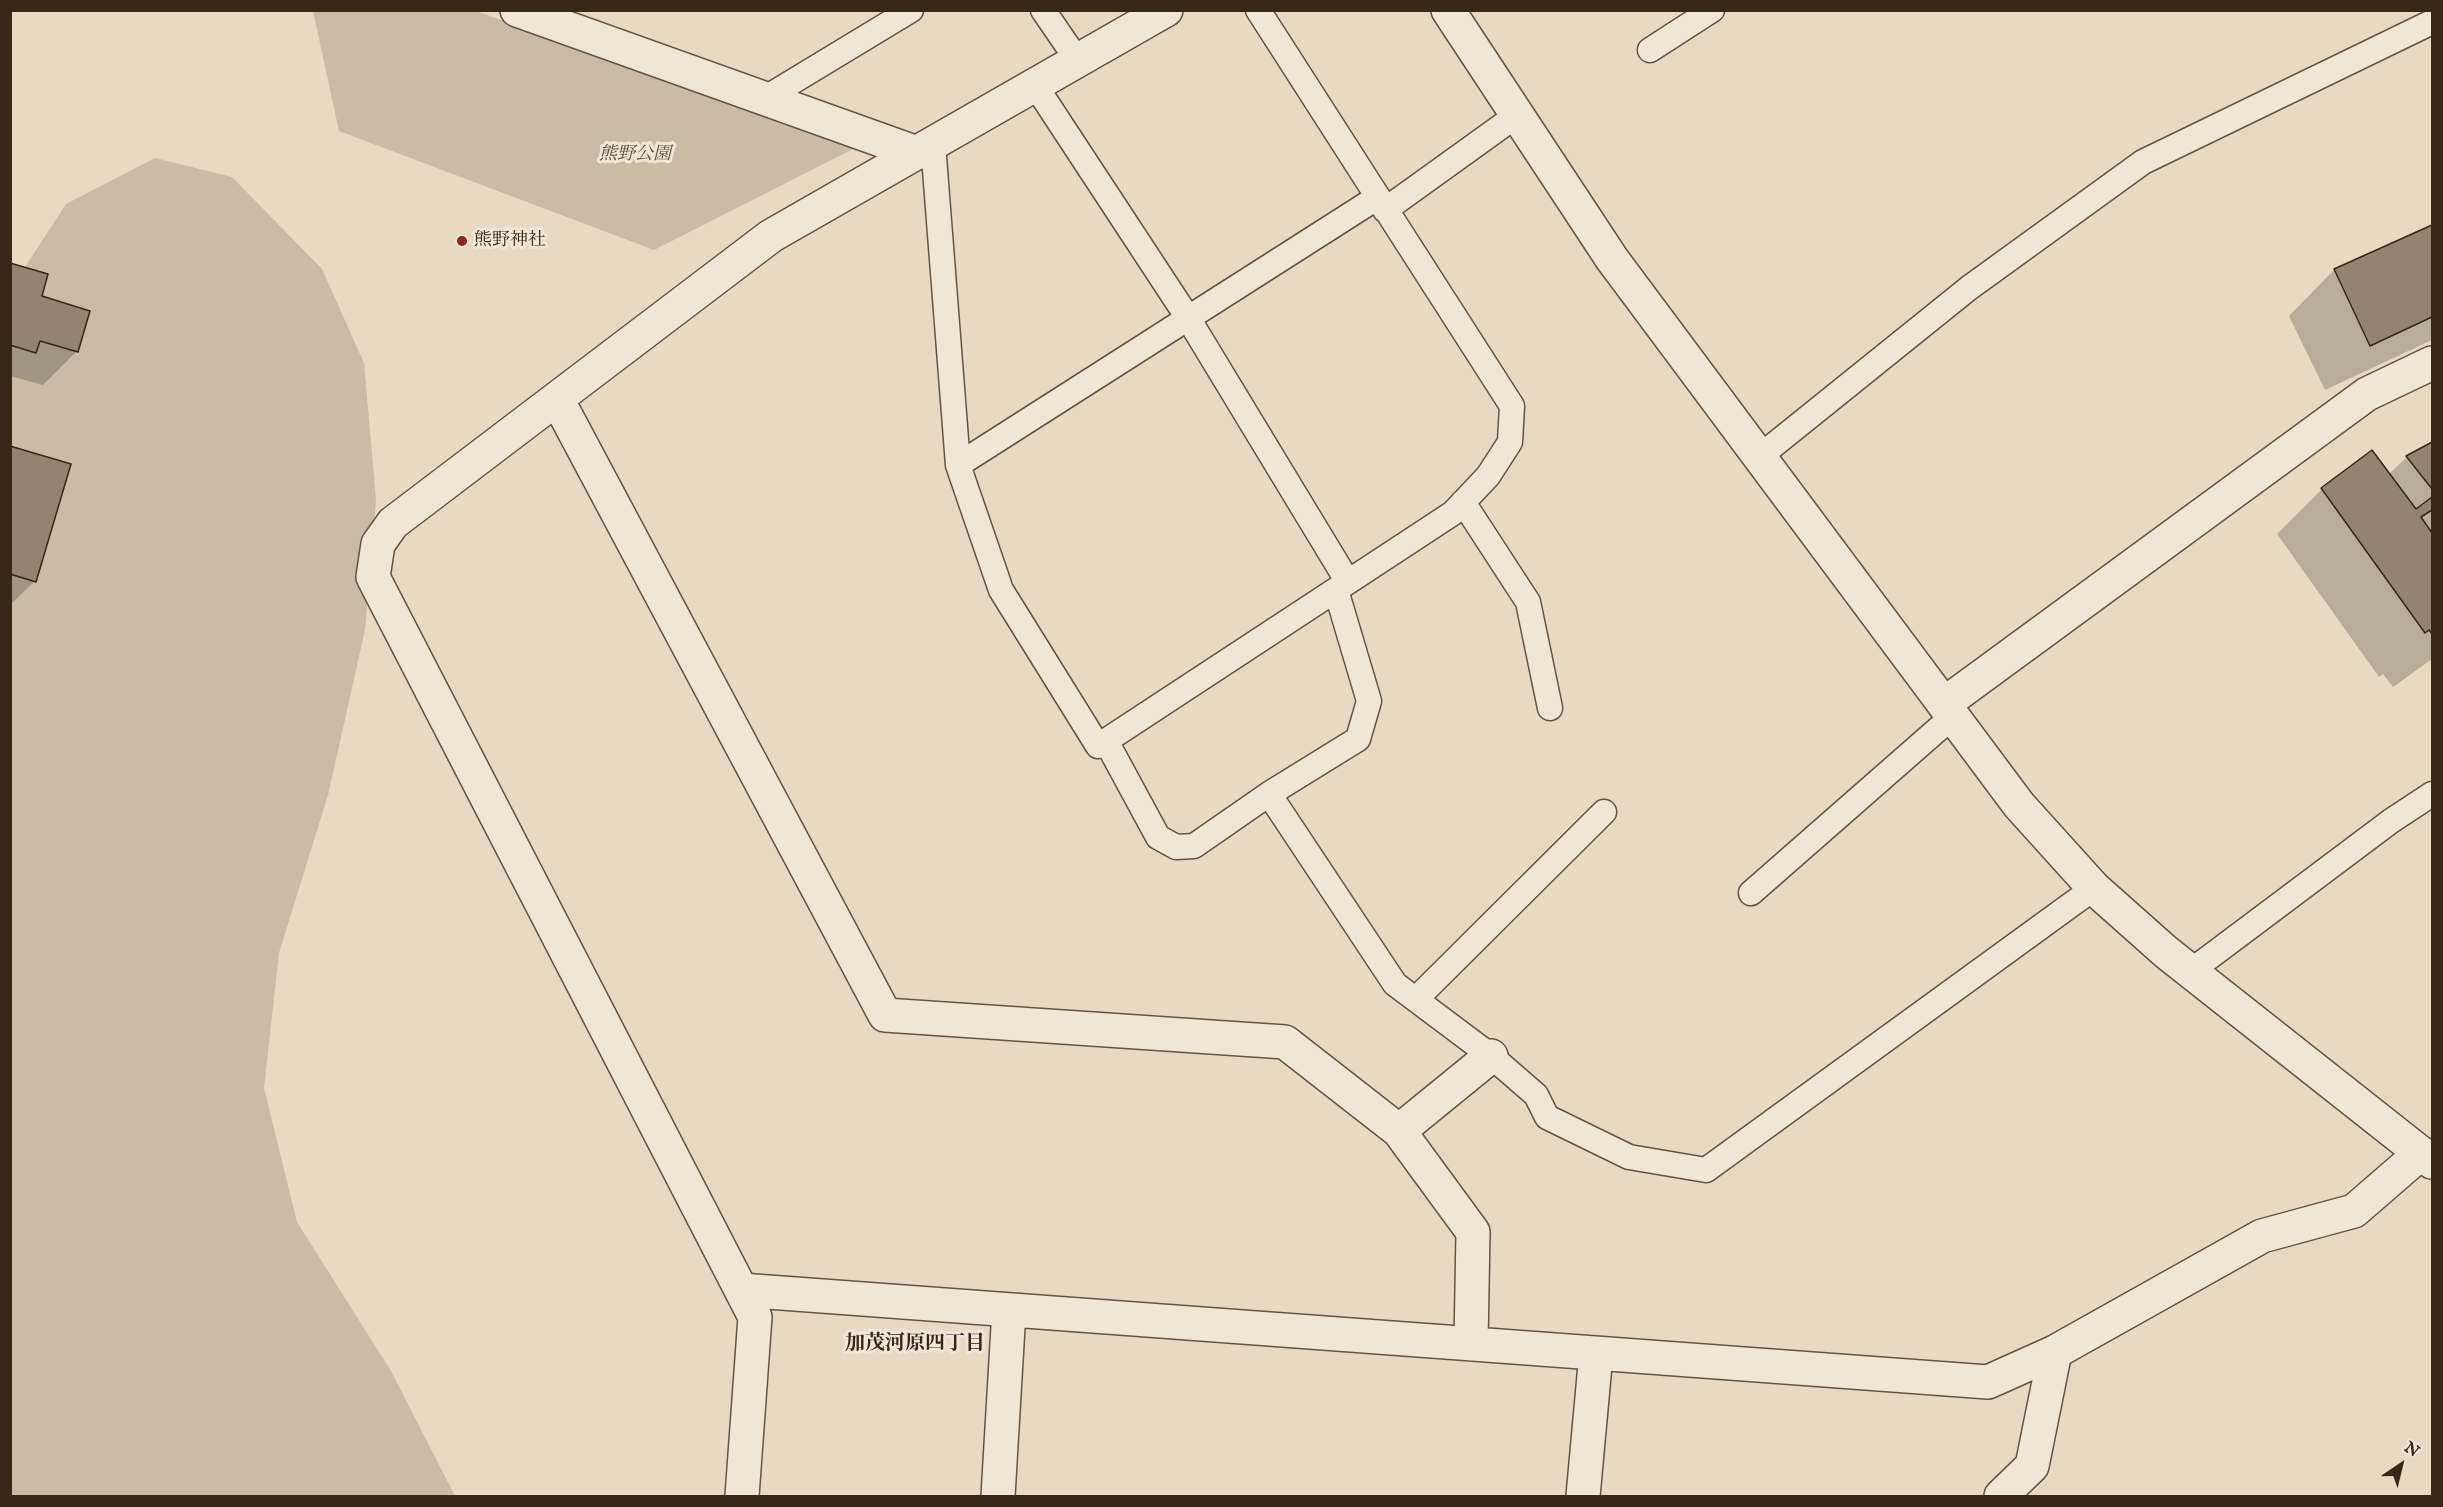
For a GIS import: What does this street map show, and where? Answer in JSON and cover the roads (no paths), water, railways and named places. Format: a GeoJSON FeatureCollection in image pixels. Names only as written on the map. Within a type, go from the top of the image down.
{"type":"FeatureCollection","features":[{"type":"Feature","properties":{"kind":"street"},"geometry":{"type":"LineString","coordinates":[[517,10],[764,99],[925,148]]}},
{"type":"Feature","properties":{"kind":"street"},"geometry":{"type":"LineString","coordinates":[[742,1497],[755,1317],[373,578],[378,544],[393,523],[771,236],[1166,10]]}},
{"type":"Feature","properties":{"kind":"street"},"geometry":{"type":"LineString","coordinates":[[741,1290],[1988,1382],[2055,1352],[2262,1236],[2354,1211],[2427,1157],[2191,971],[2094,888],[2019,805],[1612,259],[1448,10]]}},
{"type":"Feature","properties":{"kind":"street"},"geometry":{"type":"LineString","coordinates":[[1948,710],[2367,394],[2433,363]]}},
{"type":"Feature","properties":{"kind":"street"},"geometry":{"type":"LineString","coordinates":[[557,399],[885,1015],[1285,1042],[1399,1131],[1473,1232],[1471,1344]]}},
{"type":"Feature","properties":{"kind":"street"},"geometry":{"type":"LineString","coordinates":[[1399,1131],[1491,1056]]}},
{"type":"Feature","properties":{"kind":"street"},"geometry":{"type":"LineString","coordinates":[[998,1497],[1009,1310]]}},
{"type":"Feature","properties":{"kind":"street"},"geometry":{"type":"LineString","coordinates":[[2001,1497],[2032,1466],[2055,1352]]}},
{"type":"Feature","properties":{"kind":"street"},"geometry":{"type":"LineString","coordinates":[[1583,1497],[1596,1354]]}},
{"type":"Feature","properties":{"kind":"lane"},"geometry":{"type":"LineString","coordinates":[[764,99],[911,10]]}},
{"type":"Feature","properties":{"kind":"lane"},"geometry":{"type":"LineString","coordinates":[[1043,10],[1078,61]]}},
{"type":"Feature","properties":{"kind":"lane"},"geometry":{"type":"LineString","coordinates":[[925,148],[958,465],[1001,590],[1098,746],[1453,513],[1488,476],[1510,442],[1512,406],[1258,10]]}},
{"type":"Feature","properties":{"kind":"lane"},"geometry":{"type":"LineString","coordinates":[[1650,50],[1712,10]]}},
{"type":"Feature","properties":{"kind":"lane"},"geometry":{"type":"LineString","coordinates":[[1759,457],[1969,288],[2143,162],[2433,22]]}},
{"type":"Feature","properties":{"kind":"lane"},"geometry":{"type":"LineString","coordinates":[[1035,86],[1188,318],[1342,586],[1369,701],[1358,739],[1269,794],[1194,846],[1176,847],[1158,837],[1107,741]]}},
{"type":"Feature","properties":{"kind":"lane"},"geometry":{"type":"LineString","coordinates":[[958,465],[1188,318],[1382,203],[1517,115]]}},
{"type":"Feature","properties":{"kind":"lane"},"geometry":{"type":"LineString","coordinates":[[1463,502],[1528,602],[1550,708]]}},
{"type":"Feature","properties":{"kind":"lane"},"geometry":{"type":"LineString","coordinates":[[1751,893],[1948,710]]}},
{"type":"Feature","properties":{"kind":"lane"},"geometry":{"type":"LineString","coordinates":[[1269,794],[1395,984],[1491,1056],[1536,1095],[1547,1117],[1629,1156],[1706,1170],[2094,888]]}},
{"type":"Feature","properties":{"kind":"lane"},"geometry":{"type":"LineString","coordinates":[[2191,971],[2391,821],[2433,794]]}},
{"type":"Feature","properties":{"kind":"lane"},"geometry":{"type":"LineString","coordinates":[[1416,999],[1604,812]]}},
{"type":"Feature","properties":{"kind":"place","name":"熊野神社"},"geometry":{"type":"Point","coordinates":[462,241]}},
{"type":"Feature","properties":{"kind":"district","name":"加茂河原四丁目"},"geometry":{"type":"Point","coordinates":[915,1345]}},
{"type":"Feature","properties":{"kind":"park label","name":"熊野公園"},"geometry":{"type":"Point","coordinates":[635,155]}}]}
